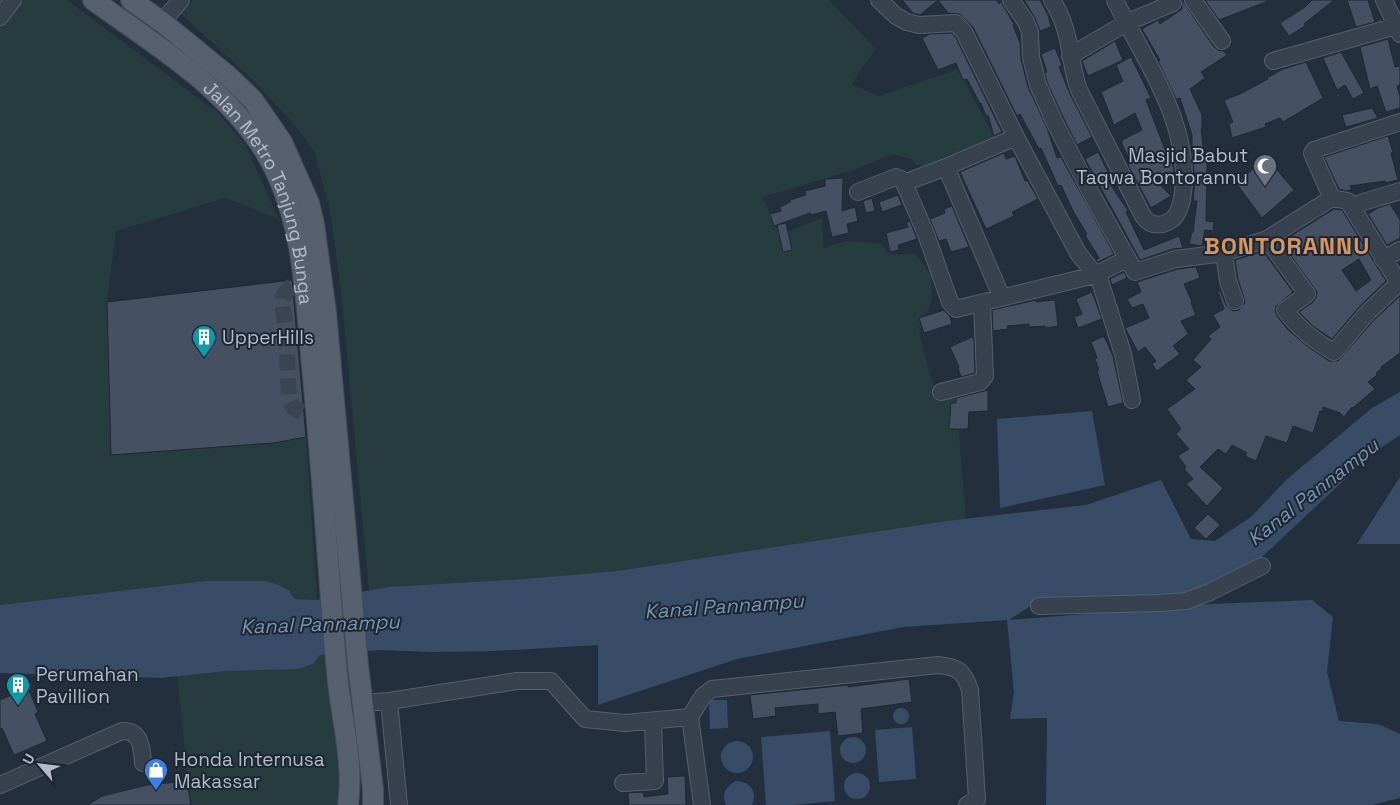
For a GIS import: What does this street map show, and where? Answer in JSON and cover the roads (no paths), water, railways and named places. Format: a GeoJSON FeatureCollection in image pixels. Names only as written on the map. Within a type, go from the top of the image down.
{"type":"FeatureCollection","features":[{"type":"Feature","properties":{"kind":"main road","name":"Jalan Metro Tanjung Bunga"},"geometry":{"type":"LineString","coordinates":[[93,0],[187,69],[231,106],[264,150],[278,176],[290,208],[298,236],[298,283],[336,668],[349,770],[348,805]]}},
{"type":"Feature","properties":{"kind":"main road","name":"Jalan Metro Tanjung Bunga"},"geometry":{"type":"LineString","coordinates":[[139,2],[227,75],[253,100],[282,142],[309,203],[314,224],[326,312],[350,588],[373,789],[373,805]]}},
{"type":"Feature","properties":{"kind":"street"},"geometry":{"type":"LineString","coordinates":[[162,22],[181,0]]}},
{"type":"Feature","properties":{"kind":"street"},"geometry":{"type":"LineString","coordinates":[[879,0],[896,16],[907,22],[919,25],[958,24],[964,32],[1078,253],[1100,281],[1107,298],[1113,326],[1123,354],[1132,400]]}},
{"type":"Feature","properties":{"kind":"street"},"geometry":{"type":"LineString","coordinates":[[1012,0],[1030,32],[1031,57],[1038,85],[1054,121],[1130,265],[1138,272],[1176,259],[1218,253],[1267,239],[1332,198],[1348,202],[1399,284],[1368,312],[1334,352],[1318,344],[1302,331],[1285,310],[1307,294],[1267,239]]}},
{"type":"Feature","properties":{"kind":"street"},"geometry":{"type":"LineString","coordinates":[[1052,0],[1064,24],[1073,74],[1079,90],[1143,216],[1147,222],[1153,225],[1161,224],[1172,220],[1180,210],[1184,170],[1181,143],[1176,123],[1165,97],[1114,0]]}},
{"type":"Feature","properties":{"kind":"street"},"geometry":{"type":"LineString","coordinates":[[1193,0],[1222,41]]}},
{"type":"Feature","properties":{"kind":"street"},"geometry":{"type":"LineString","coordinates":[[1273,61],[1399,28],[1384,0]]}},
{"type":"Feature","properties":{"kind":"street"},"geometry":{"type":"LineString","coordinates":[[1070,56],[1126,23],[1174,3]]}},
{"type":"Feature","properties":{"kind":"street"},"geometry":{"type":"LineString","coordinates":[[1332,198],[1312,153],[1314,150],[1400,122]]}},
{"type":"Feature","properties":{"kind":"street"},"geometry":{"type":"LineString","coordinates":[[904,183],[1016,136]]}},
{"type":"Feature","properties":{"kind":"street"},"geometry":{"type":"LineString","coordinates":[[946,167],[1002,298]]}},
{"type":"Feature","properties":{"kind":"street"},"geometry":{"type":"LineString","coordinates":[[858,192],[896,177],[900,178],[904,183],[926,234],[952,306],[958,308],[1095,276],[1130,265]]}},
{"type":"Feature","properties":{"kind":"street"},"geometry":{"type":"LineString","coordinates":[[1360,203],[1400,191]]}},
{"type":"Feature","properties":{"kind":"street"},"geometry":{"type":"LineString","coordinates":[[1383,259],[1400,250]]}},
{"type":"Feature","properties":{"kind":"street"},"geometry":{"type":"LineString","coordinates":[[1218,253],[1236,302]]}},
{"type":"Feature","properties":{"kind":"street"},"geometry":{"type":"LineString","coordinates":[[941,392],[980,382],[985,376],[982,302]]}},
{"type":"Feature","properties":{"kind":"street"},"geometry":{"type":"LineString","coordinates":[[1039,606],[1186,601],[1210,592],[1262,566]]}},
{"type":"Feature","properties":{"kind":"street"},"geometry":{"type":"LineString","coordinates":[[702,805],[690,717],[703,696],[712,689],[938,665],[953,667],[966,676],[970,690],[977,799],[967,805]]}},
{"type":"Feature","properties":{"kind":"street"},"geometry":{"type":"LineString","coordinates":[[363,703],[389,701],[517,681],[551,681],[585,719],[625,723],[690,717]]}},
{"type":"Feature","properties":{"kind":"street"},"geometry":{"type":"LineString","coordinates":[[389,701],[399,805]]}},
{"type":"Feature","properties":{"kind":"street"},"geometry":{"type":"LineString","coordinates":[[623,783],[655,781],[653,720]]}},
{"type":"Feature","properties":{"kind":"street"},"geometry":{"type":"LineString","coordinates":[[0,785],[122,731],[132,733],[138,738],[141,743],[143,763]]}},
{"type":"Feature","properties":{"kind":"water","name":"Kanal Pannampu"},"geometry":{"type":"Polygon","coordinates":[[[1400,392],[1400,435],[1373,453],[1263,556],[1245,570],[1197,594],[1038,601],[1009,620],[1211,604],[1312,600],[1333,617],[1327,672],[1339,721],[1378,724],[1400,734],[1400,798],[1372,805],[1046,805],[1047,718],[1010,719],[1014,692],[1007,620],[903,627],[737,659],[598,705],[598,645],[493,651],[432,652],[380,650],[320,655],[313,664],[298,669],[226,671],[161,678],[0,673],[0,605],[205,581],[266,581],[290,591],[294,599],[317,600],[389,587],[617,571],[947,521],[1086,505],[1161,480],[1191,539],[1215,541],[1251,517],[1286,480],[1372,408],[1400,392]]]}},
{"type":"Feature","properties":{"kind":"water"},"geometry":{"type":"Polygon","coordinates":[[[1092,411],[1105,485],[1000,508],[997,419],[1092,411]]]}},
{"type":"Feature","properties":{"kind":"water"},"geometry":{"type":"Polygon","coordinates":[[[1400,477],[1400,544],[1357,544],[1400,477]]]}},
{"type":"Feature","properties":{"kind":"water"},"geometry":{"type":"Polygon","coordinates":[[[709,700],[727,700],[728,728],[710,729],[709,700]]]}},
{"type":"Feature","properties":{"kind":"water"},"geometry":{"type":"Polygon","coordinates":[[[901,708],[909,716],[901,724],[893,716],[901,708]]]}},
{"type":"Feature","properties":{"kind":"water"},"geometry":{"type":"Polygon","coordinates":[[[912,727],[916,779],[879,782],[875,730],[912,727]]]}},
{"type":"Feature","properties":{"kind":"water"},"geometry":{"type":"Polygon","coordinates":[[[830,731],[835,801],[793,805],[766,805],[761,737],[830,731]]]}},
{"type":"Feature","properties":{"kind":"water"},"geometry":{"type":"Polygon","coordinates":[[[853,737],[862,741],[866,750],[862,759],[853,763],[844,759],[840,750],[844,741],[853,737]]]}},
{"type":"Feature","properties":{"kind":"water"},"geometry":{"type":"Polygon","coordinates":[[[737,741],[748,746],[753,757],[748,768],[737,773],[726,768],[721,757],[726,746],[737,741]]]}},
{"type":"Feature","properties":{"kind":"water"},"geometry":{"type":"Polygon","coordinates":[[[857,773],[866,777],[870,786],[866,795],[857,799],[848,795],[844,786],[848,777],[857,773]]]}},
{"type":"Feature","properties":{"kind":"water"},"geometry":{"type":"Polygon","coordinates":[[[736,781],[741,781],[752,788],[754,800],[752,805],[726,805],[725,791],[736,781]]]}},
{"type":"Feature","properties":{"kind":"tunnel"},"geometry":{"type":"LineString","coordinates":[[292,286],[283,297],[289,399],[294,408],[304,413]]}},
{"type":"Feature","properties":{"kind":"place","name":"Masjid Babut Taqwa Bontorannu"},"geometry":{"type":"Point","coordinates":[1265,187]}},
{"type":"Feature","properties":{"kind":"place","name":"UpperHills"},"geometry":{"type":"Point","coordinates":[204,358]}},
{"type":"Feature","properties":{"kind":"place","name":"Perumahan Pavillion"},"geometry":{"type":"Point","coordinates":[18,706]}},
{"type":"Feature","properties":{"kind":"place","name":"Honda Internusa Makassar"},"geometry":{"type":"Point","coordinates":[156,791]}},
{"type":"Feature","properties":{"kind":"district","name":"BONTORANNU"},"geometry":{"type":"Point","coordinates":[1287,246]}}]}
